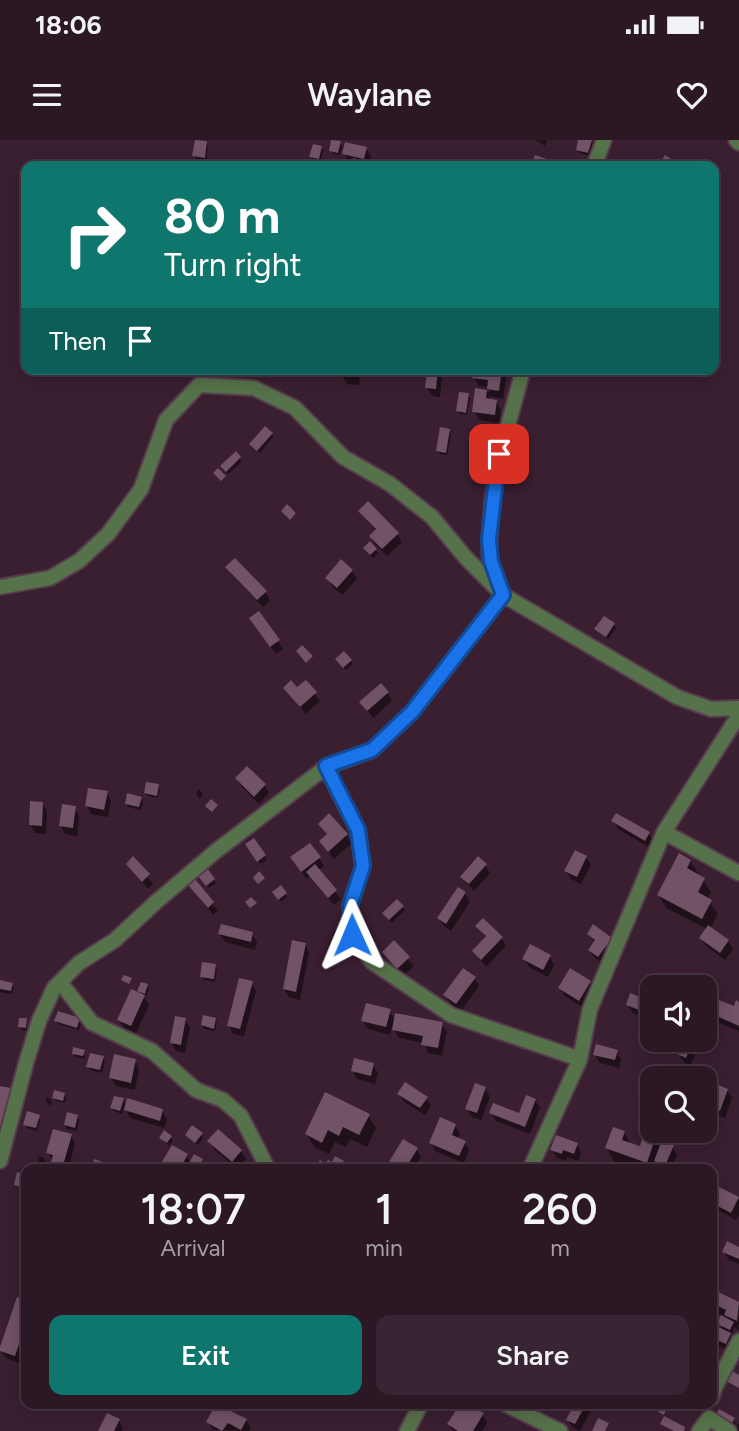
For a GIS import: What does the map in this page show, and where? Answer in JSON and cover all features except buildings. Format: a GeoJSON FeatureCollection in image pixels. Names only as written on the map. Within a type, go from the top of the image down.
{"type":"FeatureCollection","features":[{"type":"Feature","properties":{"kind":"street"},"geometry":{"type":"LineString","coordinates":[[596,161],[604,140]]}},
{"type":"Feature","properties":{"kind":"street"},"geometry":{"type":"LineString","coordinates":[[503,595],[491,561],[489,539],[492,500],[499,454],[513,413],[522,375]]}},
{"type":"Feature","properties":{"kind":"street"},"geometry":{"type":"LineString","coordinates":[[0,587],[50,578],[79,561],[108,534],[141,489],[166,420],[199,385],[254,388],[295,408],[343,457],[390,484],[432,517],[466,558],[503,595],[677,697],[712,709],[739,708]]}},
{"type":"Feature","properties":{"kind":"street"},"geometry":{"type":"LineString","coordinates":[[0,1161],[39,1021],[54,988],[79,963],[115,940],[216,850],[326,766],[372,750],[412,712],[503,595]]}},
{"type":"Feature","properties":{"kind":"street"},"geometry":{"type":"LineString","coordinates":[[532,1164],[580,1059],[590,1009],[664,832],[739,715]]}},
{"type":"Feature","properties":{"kind":"street"},"geometry":{"type":"LineString","coordinates":[[326,766],[358,830],[363,866],[350,906],[352,935],[372,962],[451,1014],[580,1059]]}},
{"type":"Feature","properties":{"kind":"street"},"geometry":{"type":"LineString","coordinates":[[664,832],[739,873]]}},
{"type":"Feature","properties":{"kind":"street"},"geometry":{"type":"LineString","coordinates":[[60,982],[92,1023],[152,1051],[196,1090],[223,1100],[241,1116],[265,1164]]}},
{"type":"Feature","properties":{"kind":"street"},"geometry":{"type":"LineString","coordinates":[[717,1383],[739,1341]]}},
{"type":"Feature","properties":{"kind":"street"},"geometry":{"type":"LineString","coordinates":[[407,1431],[418,1409]]}},
{"type":"Feature","properties":{"kind":"street"},"geometry":{"type":"LineString","coordinates":[[515,1409],[560,1431]]}},
{"type":"Feature","properties":{"kind":"street"},"geometry":{"type":"LineString","coordinates":[[699,1431],[710,1411],[729,1431]]}},
{"type":"Feature","properties":{"kind":"route"},"geometry":{"type":"LineString","coordinates":[[352,935],[350,906],[363,866],[358,830],[326,766],[372,750],[412,712],[503,595],[491,561],[489,539],[499,454]]}}]}
